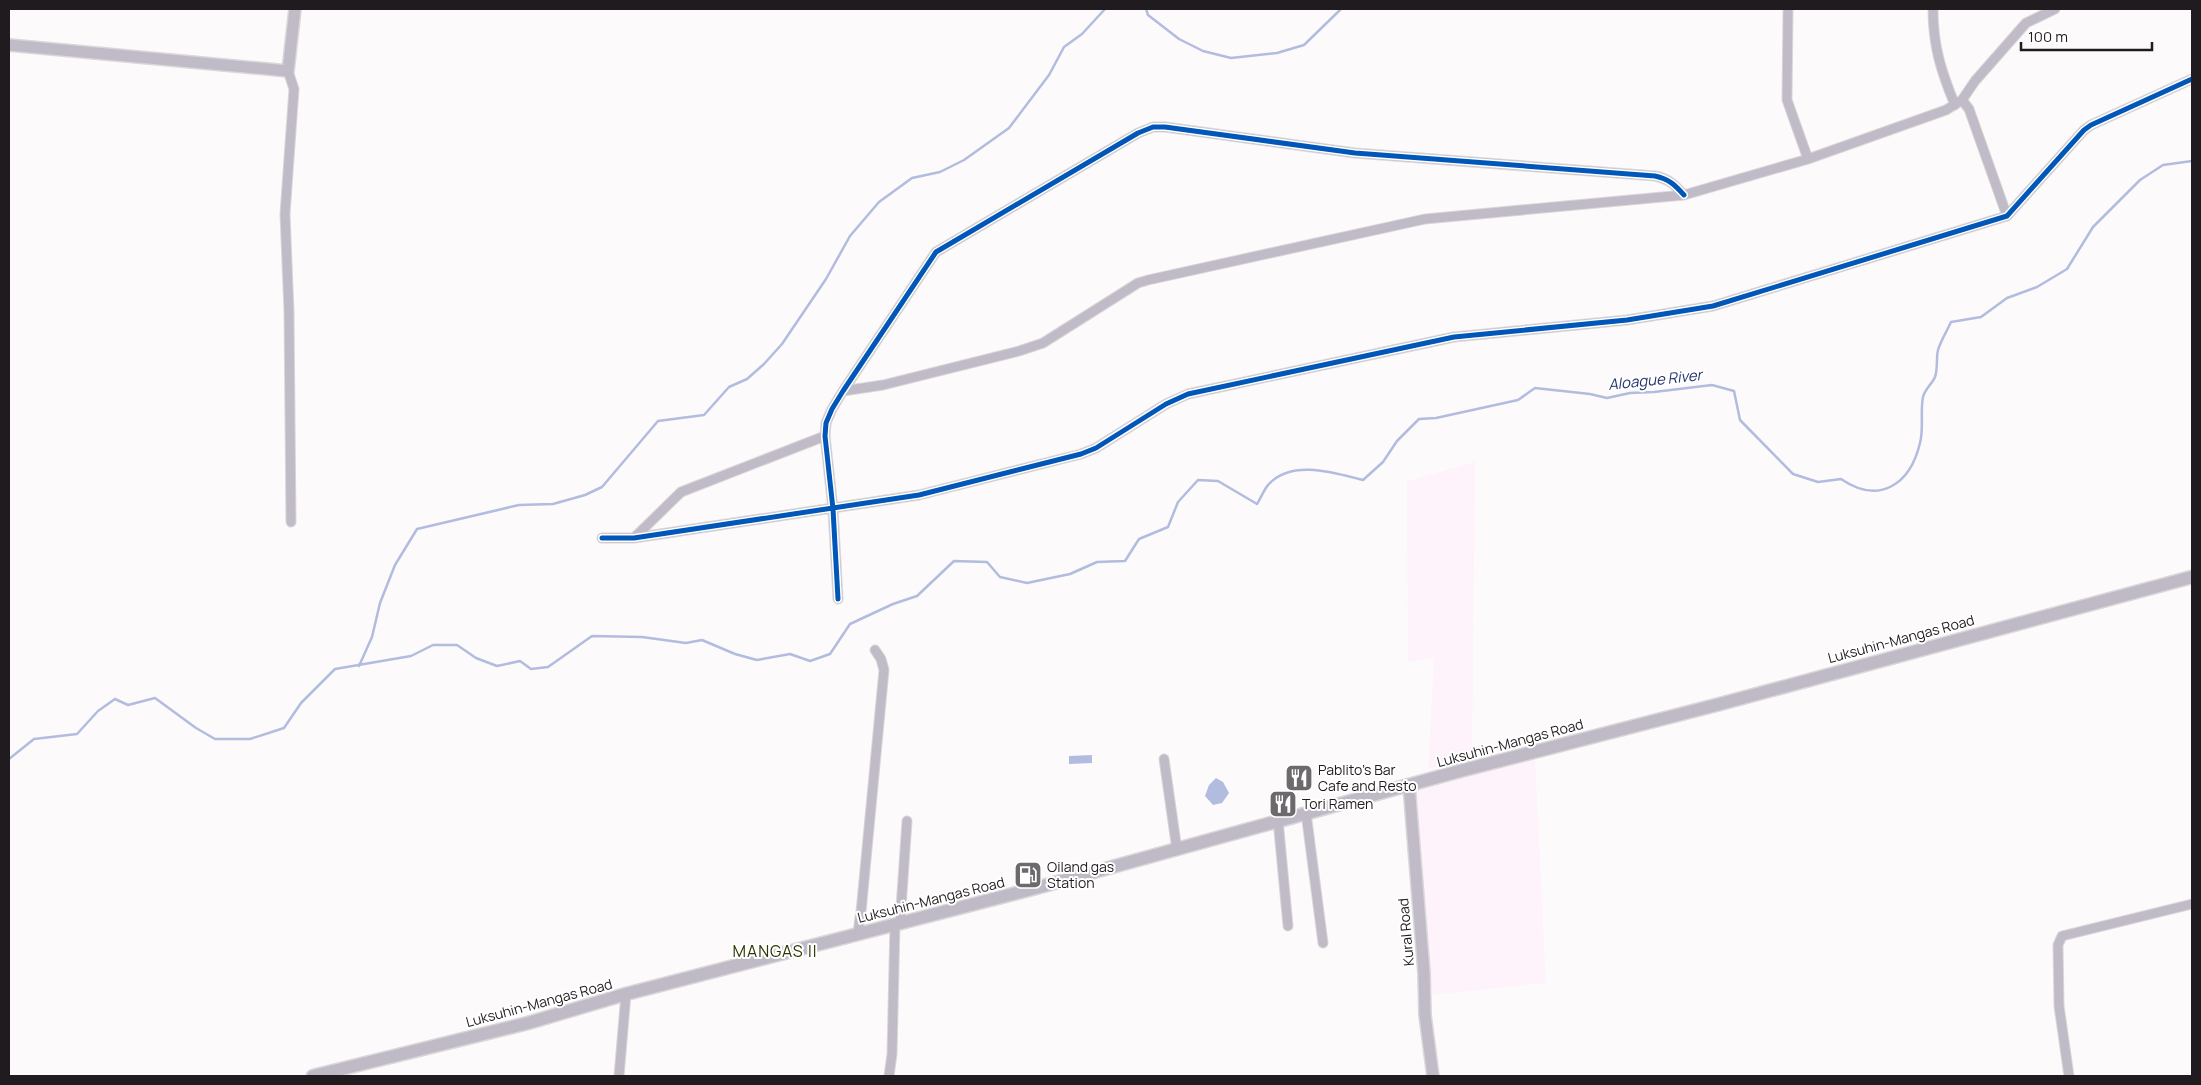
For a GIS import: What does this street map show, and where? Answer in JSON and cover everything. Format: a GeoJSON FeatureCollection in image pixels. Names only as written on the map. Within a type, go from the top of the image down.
{"type":"FeatureCollection","features":[{"type":"Feature","properties":{"kind":"main road","name":"Luksuhin-Mangas Road"},"geometry":{"type":"LineString","coordinates":[[313,1076],[528,1023],[626,994],[1177,850],[1278,820],[2192,577]]}},
{"type":"Feature","properties":{"kind":"street"},"geometry":{"type":"LineString","coordinates":[[290,522],[289,312],[285,214],[294,89],[288,71],[295,9]]}},
{"type":"Feature","properties":{"kind":"street"},"geometry":{"type":"LineString","coordinates":[[1788,9],[1787,100],[1808,158]]}},
{"type":"Feature","properties":{"kind":"street"},"geometry":{"type":"LineString","coordinates":[[1934,9],[1933,31],[1938,59],[1958,102],[1969,109],[2006,216]]}},
{"type":"Feature","properties":{"kind":"street"},"geometry":{"type":"LineString","coordinates":[[843,391],[883,384],[1035,346],[1138,283],[1148,280],[1425,219],[1684,195],[1808,158],[1934,116],[1958,102],[2026,23],[2055,9]]}},
{"type":"Feature","properties":{"kind":"street"},"geometry":{"type":"LineString","coordinates":[[9,45],[288,71]]}},
{"type":"Feature","properties":{"kind":"street"},"geometry":{"type":"LineString","coordinates":[[602,538],[634,538],[919,495],[1081,454],[1096,448],[1166,404],[1196,392],[1454,337],[1627,320],[1713,306],[2006,216],[2084,130],[2091,125],[2192,79]]}},
{"type":"Feature","properties":{"kind":"street"},"geometry":{"type":"LineString","coordinates":[[838,599],[833,509],[825,436],[826,423],[843,391],[936,252],[1138,133],[1153,127],[1355,153],[1655,176],[1665,178],[1673,183],[1684,195]]}},
{"type":"Feature","properties":{"kind":"street"},"geometry":{"type":"LineString","coordinates":[[634,538],[681,492],[825,436]]}},
{"type":"Feature","properties":{"kind":"street"},"geometry":{"type":"LineString","coordinates":[[858,934],[884,670],[881,659],[875,650]]}},
{"type":"Feature","properties":{"kind":"street"},"geometry":{"type":"LineString","coordinates":[[1164,759],[1177,850]]}},
{"type":"Feature","properties":{"kind":"street","name":"Kural Road"},"geometry":{"type":"LineString","coordinates":[[1409,785],[1424,964],[1425,1015],[1432,1076]]}},
{"type":"Feature","properties":{"kind":"street"},"geometry":{"type":"LineString","coordinates":[[1306,813],[1323,943]]}},
{"type":"Feature","properties":{"kind":"street"},"geometry":{"type":"LineString","coordinates":[[1278,820],[1288,926]]}},
{"type":"Feature","properties":{"kind":"street"},"geometry":{"type":"LineString","coordinates":[[889,1076],[892,1054],[897,922],[907,821]]}},
{"type":"Feature","properties":{"kind":"street"},"geometry":{"type":"LineString","coordinates":[[2069,1076],[2059,1006],[2058,945],[2062,936],[2192,904]]}},
{"type":"Feature","properties":{"kind":"street"},"geometry":{"type":"LineString","coordinates":[[618,1076],[626,994]]}},
{"type":"Feature","properties":{"kind":"shaded area"},"geometry":{"type":"Polygon","coordinates":[[[1475,462],[1472,759],[1428,769],[1434,658],[1408,662],[1407,481],[1475,462]]]}},
{"type":"Feature","properties":{"kind":"shaded area"},"geometry":{"type":"Polygon","coordinates":[[[1535,759],[1546,983],[1432,995],[1414,787],[1535,759]]]}},
{"type":"Feature","properties":{"kind":"water"},"geometry":{"type":"Polygon","coordinates":[[[1092,755],[1092,763],[1069,764],[1069,756],[1092,755]]]}},
{"type":"Feature","properties":{"kind":"water"},"geometry":{"type":"Polygon","coordinates":[[[1216,778],[1223,782],[1229,793],[1222,803],[1213,805],[1205,796],[1209,785],[1216,778]]]}},
{"type":"Feature","properties":{"kind":"waterway"},"geometry":{"type":"LineString","coordinates":[[359,666],[372,637],[380,603],[395,565],[417,529],[519,505],[553,504],[585,495],[602,487],[658,421],[704,415],[729,387],[747,379],[782,344],[826,279],[850,236],[879,202],[912,178],[940,172],[964,160],[1009,128],[1049,75],[1064,47],[1082,34],[1105,9]]}},
{"type":"Feature","properties":{"kind":"waterway"},"geometry":{"type":"LineString","coordinates":[[1146,9],[1148,15],[1179,39],[1203,51],[1231,58],[1277,53],[1304,45],[1341,9]]}},
{"type":"Feature","properties":{"kind":"waterway","name":"Aloague River"},"geometry":{"type":"LineString","coordinates":[[9,759],[34,739],[77,734],[98,711],[115,699],[128,705],[155,698],[196,728],[215,739],[250,739],[284,728],[301,703],[335,669],[411,656],[433,645],[457,645],[476,658],[497,666],[520,661],[531,669],[548,667],[592,636],[642,637],[686,643],[702,640],[735,654],[757,660],[790,654],[810,661],[830,654],[850,624],[893,604],[917,596],[954,561],[987,562],[1000,577],[1027,583],[1070,574],[1097,562],[1125,561],[1139,539],[1168,527],[1178,502],[1198,480],[1218,481],[1257,504],[1269,484],[1278,476],[1289,472],[1314,470],[1363,480],[1383,462],[1397,441],[1419,419],[1436,418],[1518,400],[1535,388],[1590,394],[1607,398],[1630,393],[1712,385],[1734,391],[1740,420],[1793,474],[1818,482],[1841,479],[1855,487],[1880,490],[1901,480],[1915,458],[1921,437],[1923,397],[1935,377],[1938,350],[1951,322],[1981,317],[2007,298],[2037,287],[2067,269],[2093,227],[2140,180],[2163,165],[2192,161]]}},
{"type":"Feature","properties":{"kind":"cycle path"},"geometry":{"type":"LineString","coordinates":[[602,538],[634,538],[919,495],[1081,454],[1096,448],[1166,404],[1188,394],[1454,337],[1627,320],[1713,306],[2007,216],[2084,130],[2091,125],[2192,79]]}},
{"type":"Feature","properties":{"kind":"cycle path"},"geometry":{"type":"LineString","coordinates":[[838,599],[833,509],[825,436],[826,423],[843,391],[936,252],[1138,133],[1153,127],[1165,127],[1355,153],[1655,176],[1671,183],[1684,195]]}},
{"type":"Feature","properties":{"kind":"place","name":"Pablito’s Bar Cafe and Resto"},"geometry":{"type":"Point","coordinates":[1299,778]}},
{"type":"Feature","properties":{"kind":"place","name":"Tori Ramen"},"geometry":{"type":"Point","coordinates":[1283,804]}},
{"type":"Feature","properties":{"kind":"place","name":"Oiland gas Station"},"geometry":{"type":"Point","coordinates":[1028,875]}},
{"type":"Feature","properties":{"kind":"district","name":"MANGAS II"},"geometry":{"type":"Point","coordinates":[775,951]}}]}
